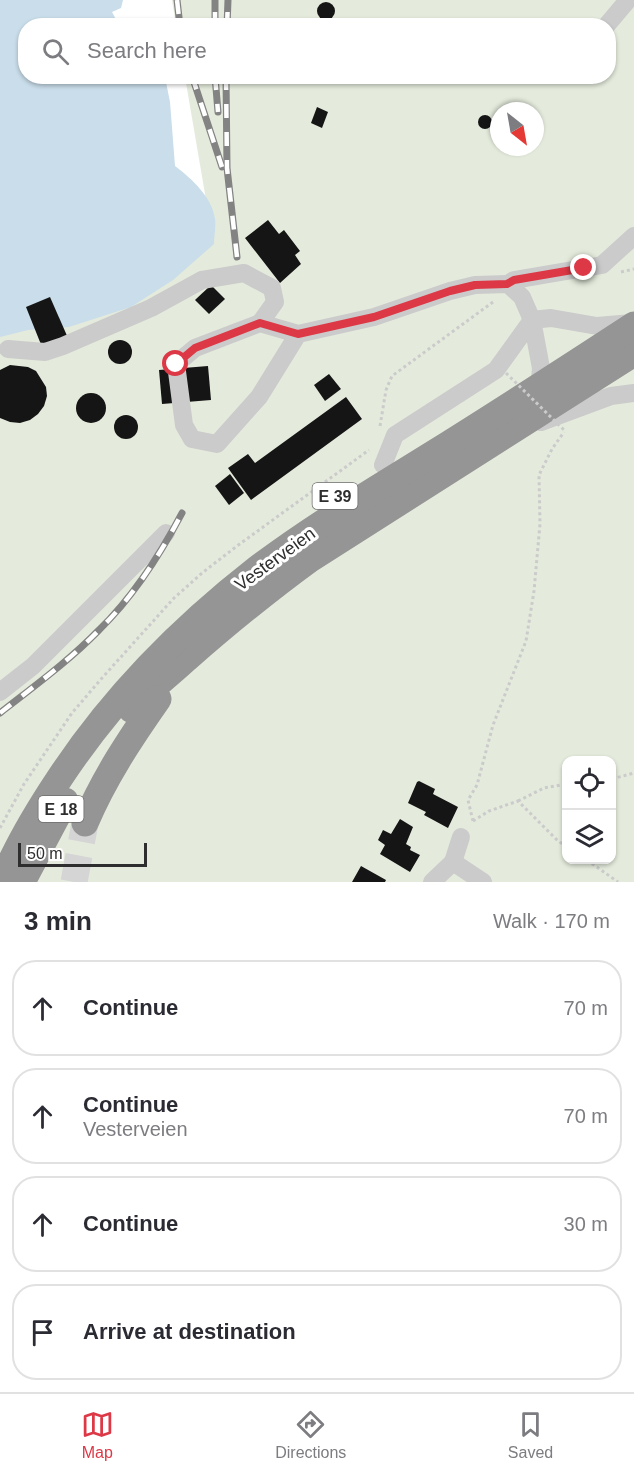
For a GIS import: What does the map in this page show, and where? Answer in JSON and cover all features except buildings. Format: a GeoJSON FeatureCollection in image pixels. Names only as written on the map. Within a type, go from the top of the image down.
{"type":"FeatureCollection","features":[{"type":"Feature","properties":{"kind":"highway","name":"Vesterveien"},"geometry":{"type":"LineString","coordinates":[[22,882],[78,777],[146,693],[264,592],[498,426],[535,389],[634,324]]}},
{"type":"Feature","properties":{"kind":"highway","name":"Vesterveien"},"geometry":{"type":"LineString","coordinates":[[2,882],[42,806],[96,726],[127,688],[209,609],[289,546],[498,426],[634,353]]}},
{"type":"Feature","properties":{"kind":"highway","name":"E 39"},"geometry":{"type":"LineString","coordinates":[[209,609],[232,575],[248,557],[283,529],[404,451],[498,426]]}},
{"type":"Feature","properties":{"kind":"highway","name":"E 39"},"geometry":{"type":"LineString","coordinates":[[85,823],[99,789],[184,661]]}},
{"type":"Feature","properties":{"kind":"highway","name":"E 39"},"geometry":{"type":"LineString","coordinates":[[0,858],[20,818],[42,806]]}},
{"type":"Feature","properties":{"kind":"street"},"geometry":{"type":"LineString","coordinates":[[613,18],[628,0]]}},
{"type":"Feature","properties":{"kind":"street"},"geometry":{"type":"LineString","coordinates":[[260,323],[298,334],[374,317],[475,285],[507,284],[514,280],[602,265],[634,236]]}},
{"type":"Feature","properties":{"kind":"street"},"geometry":{"type":"LineString","coordinates":[[8,349],[45,352],[151,308],[202,280],[244,273],[272,288],[275,302],[260,323],[195,348],[176,364],[184,425],[192,439],[217,444],[259,398],[298,334]]}},
{"type":"Feature","properties":{"kind":"street"},"geometry":{"type":"LineString","coordinates":[[507,284],[522,297],[532,321],[541,368],[540,379],[535,389]]}},
{"type":"Feature","properties":{"kind":"street","name":"E 39"},"geometry":{"type":"LineString","coordinates":[[532,321],[551,318],[597,326],[634,324]]}},
{"type":"Feature","properties":{"kind":"street"},"geometry":{"type":"LineString","coordinates":[[383,465],[395,435],[496,370],[532,321]]}},
{"type":"Feature","properties":{"kind":"street"},"geometry":{"type":"LineString","coordinates":[[498,426],[611,396],[634,393]]}},
{"type":"Feature","properties":{"kind":"street"},"geometry":{"type":"LineString","coordinates":[[0,692],[33,666],[166,533]]}},
{"type":"Feature","properties":{"kind":"street"},"geometry":{"type":"LineString","coordinates":[[432,882],[453,862],[461,837]]}},
{"type":"Feature","properties":{"kind":"street"},"geometry":{"type":"LineString","coordinates":[[453,862],[483,882]]}},
{"type":"Feature","properties":{"kind":"path"},"geometry":{"type":"LineString","coordinates":[[413,359],[473,315]]}},
{"type":"Feature","properties":{"kind":"path"},"geometry":{"type":"LineString","coordinates":[[506,373],[565,431]]}},
{"type":"Feature","properties":{"kind":"path"},"geometry":{"type":"LineString","coordinates":[[473,820],[468,800],[477,785],[493,724],[526,641],[534,591],[540,524],[539,475],[552,449],[572,423]]}},
{"type":"Feature","properties":{"kind":"path"},"geometry":{"type":"LineString","coordinates":[[616,778],[634,773]]}},
{"type":"Feature","properties":{"kind":"path"},"geometry":{"type":"LineString","coordinates":[[461,837],[473,820],[489,811],[518,801],[544,788],[562,785]]}},
{"type":"Feature","properties":{"kind":"path"},"geometry":{"type":"LineString","coordinates":[[518,801],[562,843]]}},
{"type":"Feature","properties":{"kind":"path"},"geometry":{"type":"LineString","coordinates":[[593,864],[618,882]]}},
{"type":"Feature","properties":{"kind":"green space"},"geometry":{"type":"Polygon","coordinates":[[[172,0],[634,0],[634,882],[0,882],[0,316],[211,229],[186,84],[616,84],[616,18],[175,18],[172,0]]]}},
{"type":"Feature","properties":{"kind":"water"},"geometry":{"type":"Polygon","coordinates":[[[0,0],[123,0],[121,8],[112,12],[115,18],[18,18],[18,84],[166,84],[175,166],[194,183],[210,203],[215,219],[214,244],[173,280],[131,307],[69,327],[28,330],[0,337],[0,0]]]}},
{"type":"Feature","properties":{"kind":"tunnel"},"geometry":{"type":"LineString","coordinates":[[74,882],[85,823]]}},
{"type":"Feature","properties":{"kind":"railway"},"geometry":{"type":"LineString","coordinates":[[177,0],[179,18]]}},
{"type":"Feature","properties":{"kind":"railway"},"geometry":{"type":"LineString","coordinates":[[215,0],[215,18]]}},
{"type":"Feature","properties":{"kind":"railway"},"geometry":{"type":"LineString","coordinates":[[227,18],[228,0]]}},
{"type":"Feature","properties":{"kind":"railway"},"geometry":{"type":"LineString","coordinates":[[195,84],[222,167]]}},
{"type":"Feature","properties":{"kind":"railway"},"geometry":{"type":"LineString","coordinates":[[216,84],[218,112]]}},
{"type":"Feature","properties":{"kind":"railway"},"geometry":{"type":"LineString","coordinates":[[226,84],[227,168],[237,257]]}},
{"type":"Feature","properties":{"kind":"railway"},"geometry":{"type":"LineString","coordinates":[[0,713],[63,663],[123,604],[145,575],[182,513]]}},
{"type":"Feature","properties":{"kind":"route"},"geometry":{"type":"LineString","coordinates":[[176,364],[195,348],[260,323],[298,334],[374,317],[450,291],[475,285],[507,284],[514,280],[584,268]]}}]}
